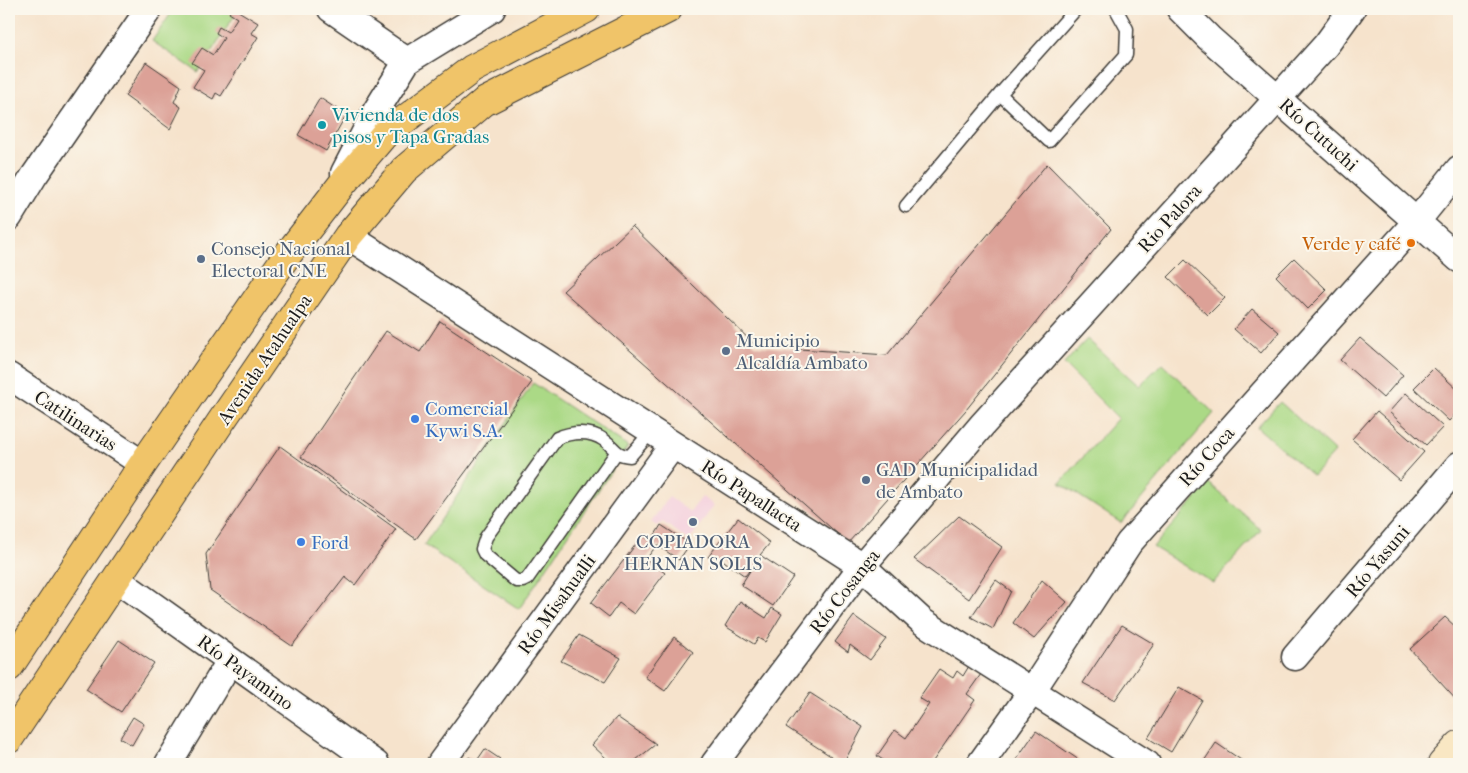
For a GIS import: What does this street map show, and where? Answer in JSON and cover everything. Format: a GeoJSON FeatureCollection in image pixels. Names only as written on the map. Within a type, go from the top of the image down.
{"type":"FeatureCollection","features":[{"type":"Feature","properties":{"kind":"main road"},"geometry":{"type":"LineString","coordinates":[[9,667],[143,464],[285,258],[384,135],[472,69],[586,9]]}},
{"type":"Feature","properties":{"kind":"main road","name":"Avenida Atahualpa"},"geometry":{"type":"LineString","coordinates":[[9,739],[348,236],[404,170],[484,102],[668,9]]}},
{"type":"Feature","properties":{"kind":"street"},"geometry":{"type":"LineString","coordinates":[[10,214],[149,9]]}},
{"type":"Feature","properties":{"kind":"street"},"geometry":{"type":"LineString","coordinates":[[331,9],[406,61]]}},
{"type":"Feature","properties":{"kind":"street"},"geometry":{"type":"LineString","coordinates":[[343,184],[346,168],[376,111],[406,61],[492,9]]}},
{"type":"Feature","properties":{"kind":"street","name":"Río Cutuchi"},"geometry":{"type":"LineString","coordinates":[[1180,9],[1210,38],[1459,259]]}},
{"type":"Feature","properties":{"kind":"street","name":"Rio Palora"},"geometry":{"type":"LineString","coordinates":[[982,424],[1326,45],[1352,9]]}},
{"type":"Feature","properties":{"kind":"street","name":"Río Coca"},"geometry":{"type":"LineString","coordinates":[[980,764],[1032,691],[1129,543],[1417,221],[1459,169]]}},
{"type":"Feature","properties":{"kind":"street","name":"Río Papallacta"},"geometry":{"type":"LineString","coordinates":[[348,236],[862,566],[923,622],[1147,764]]}},
{"type":"Feature","properties":{"kind":"street","name":"Catilinarias"},"geometry":{"type":"LineString","coordinates":[[9,376],[143,464]]}},
{"type":"Feature","properties":{"kind":"street","name":"Río Cosanga"},"geometry":{"type":"LineString","coordinates":[[714,764],[862,566],[982,424]]}},
{"type":"Feature","properties":{"kind":"street","name":"Río Misahualli"},"geometry":{"type":"LineString","coordinates":[[440,764],[663,438]]}},
{"type":"Feature","properties":{"kind":"street","name":"Río Yasuni"},"geometry":{"type":"LineString","coordinates":[[1295,657],[1459,465]]}},
{"type":"Feature","properties":{"kind":"street","name":"Río Payamino"},"geometry":{"type":"LineString","coordinates":[[116,579],[376,764]]}},
{"type":"Feature","properties":{"kind":"street"},"geometry":{"type":"LineString","coordinates":[[168,764],[230,661]]}},
{"type":"Feature","properties":{"kind":"street"},"geometry":{"type":"LineString","coordinates":[[1442,764],[1459,745]]}},
{"type":"Feature","properties":{"kind":"lane"},"geometry":{"type":"LineString","coordinates":[[906,206],[1000,94],[1076,9]]}},
{"type":"Feature","properties":{"kind":"lane"},"geometry":{"type":"LineString","coordinates":[[1000,94],[1049,141],[1126,55],[1127,29],[1116,9]]}},
{"type":"Feature","properties":{"kind":"lane"},"geometry":{"type":"LineString","coordinates":[[616,453],[527,579],[516,581],[485,555],[482,550],[486,537],[557,438],[568,433],[590,434],[604,440],[616,453],[630,456],[663,438]]}},
{"type":"Feature","properties":{"kind":"shaded area","name":"COPIADORA HERNAN SOLIS"},"geometry":{"type":"Polygon","coordinates":[[[669,497],[690,512],[702,497],[714,505],[689,541],[663,522],[657,526],[651,522],[669,497]]]}},
{"type":"Feature","properties":{"kind":"green space"},"geometry":{"type":"Polygon","coordinates":[[[174,9],[239,9],[198,72],[152,41],[174,9]]]}},
{"type":"Feature","properties":{"kind":"green space"},"geometry":{"type":"Polygon","coordinates":[[[1087,339],[1139,386],[1162,363],[1214,413],[1121,523],[1060,483],[1118,418],[1064,364],[1087,339]]]}},
{"type":"Feature","properties":{"kind":"green space"},"geometry":{"type":"Polygon","coordinates":[[[533,383],[628,446],[519,609],[424,545],[533,383]]]}},
{"type":"Feature","properties":{"kind":"green space"},"geometry":{"type":"Polygon","coordinates":[[[1280,402],[1335,452],[1313,476],[1257,427],[1280,402]]]}},
{"type":"Feature","properties":{"kind":"green space"},"geometry":{"type":"Polygon","coordinates":[[[1209,483],[1261,530],[1213,583],[1153,547],[1209,483]]]}},
{"type":"Feature","properties":{"kind":"building"},"geometry":{"type":"Polygon","coordinates":[[[232,9],[258,23],[251,33],[258,37],[221,96],[216,93],[213,99],[193,87],[204,70],[192,63],[202,48],[213,55],[224,38],[216,33],[219,27],[228,32],[237,18],[229,13],[232,9]]]}},
{"type":"Feature","properties":{"kind":"building"},"geometry":{"type":"Polygon","coordinates":[[[146,62],[181,86],[174,102],[181,107],[170,129],[125,96],[146,62]]]}},
{"type":"Feature","properties":{"kind":"building","name":"Vivienda de dos pisos y Tapa Gradas"},"geometry":{"type":"Polygon","coordinates":[[[320,98],[346,115],[326,151],[298,135],[320,98]]]}},
{"type":"Feature","properties":{"kind":"building","name":"Municipio Alcaldía Ambato"},"geometry":{"type":"Polygon","coordinates":[[[1047,164],[1111,229],[966,410],[848,543],[563,291],[632,226],[756,346],[887,355],[1047,164]]]}},
{"type":"Feature","properties":{"kind":"building"},"geometry":{"type":"Polygon","coordinates":[[[1294,258],[1327,290],[1308,309],[1276,276],[1294,258]]]}},
{"type":"Feature","properties":{"kind":"building"},"geometry":{"type":"Polygon","coordinates":[[[1185,260],[1225,298],[1208,315],[1168,277],[1185,260]]]}},
{"type":"Feature","properties":{"kind":"building"},"geometry":{"type":"Polygon","coordinates":[[[1252,309],[1279,332],[1261,353],[1234,329],[1252,309]]]}},
{"type":"Feature","properties":{"kind":"building","name":"Comercial Kywi S.A."},"geometry":{"type":"Polygon","coordinates":[[[440,321],[532,382],[416,539],[301,457],[386,331],[420,352],[440,321]]]}},
{"type":"Feature","properties":{"kind":"building"},"geometry":{"type":"Polygon","coordinates":[[[1360,338],[1403,375],[1383,398],[1340,360],[1360,338]]]}},
{"type":"Feature","properties":{"kind":"building"},"geometry":{"type":"Polygon","coordinates":[[[1434,368],[1459,391],[1459,410],[1449,421],[1414,388],[1434,368]]]}},
{"type":"Feature","properties":{"kind":"building"},"geometry":{"type":"Polygon","coordinates":[[[1406,393],[1443,427],[1426,445],[1389,412],[1406,393]]]}},
{"type":"Feature","properties":{"kind":"building"},"geometry":{"type":"Polygon","coordinates":[[[1377,411],[1424,452],[1399,480],[1352,439],[1377,411]]]}},
{"type":"Feature","properties":{"kind":"building","name":"Ford"},"geometry":{"type":"Polygon","coordinates":[[[280,446],[396,529],[355,585],[345,577],[292,646],[210,590],[206,554],[280,446]]]}},
{"type":"Feature","properties":{"kind":"building"},"geometry":{"type":"Polygon","coordinates":[[[959,516],[1002,547],[969,599],[914,559],[959,516]]]}},
{"type":"Feature","properties":{"kind":"building"},"geometry":{"type":"Polygon","coordinates":[[[738,518],[770,543],[760,555],[793,577],[773,606],[741,585],[753,566],[745,576],[721,559],[717,563],[708,557],[738,518]]]}},
{"type":"Feature","properties":{"kind":"building"},"geometry":{"type":"Polygon","coordinates":[[[661,525],[690,544],[679,560],[657,545],[646,559],[665,573],[634,614],[619,603],[609,617],[591,603],[643,535],[655,544],[652,540],[661,525]]]}},
{"type":"Feature","properties":{"kind":"building"},"geometry":{"type":"Polygon","coordinates":[[[996,580],[1011,591],[993,629],[971,617],[996,580]]]}},
{"type":"Feature","properties":{"kind":"building"},"geometry":{"type":"Polygon","coordinates":[[[1042,580],[1067,602],[1034,639],[1013,623],[1042,580]]]}},
{"type":"Feature","properties":{"kind":"building"},"geometry":{"type":"Polygon","coordinates":[[[740,601],[766,618],[772,608],[782,614],[765,642],[758,638],[754,644],[725,626],[740,601]]]}},
{"type":"Feature","properties":{"kind":"building"},"geometry":{"type":"Polygon","coordinates":[[[854,616],[886,639],[870,660],[850,645],[848,652],[835,642],[854,616]]]}},
{"type":"Feature","properties":{"kind":"building"},"geometry":{"type":"Polygon","coordinates":[[[1445,617],[1459,630],[1458,702],[1410,649],[1445,617]]]}},
{"type":"Feature","properties":{"kind":"building"},"geometry":{"type":"Polygon","coordinates":[[[1122,625],[1154,644],[1115,700],[1083,683],[1122,625]]]}},
{"type":"Feature","properties":{"kind":"building"},"geometry":{"type":"Polygon","coordinates":[[[579,635],[621,658],[605,682],[561,661],[579,635]]]}},
{"type":"Feature","properties":{"kind":"building"},"geometry":{"type":"Polygon","coordinates":[[[674,637],[693,652],[665,691],[645,677],[674,637]]]}},
{"type":"Feature","properties":{"kind":"building"},"geometry":{"type":"Polygon","coordinates":[[[119,640],[154,663],[121,712],[86,689],[119,640]]]}},
{"type":"Feature","properties":{"kind":"building"},"geometry":{"type":"Polygon","coordinates":[[[969,666],[981,674],[967,694],[975,700],[931,764],[889,764],[877,756],[895,730],[906,738],[929,704],[919,698],[939,669],[953,678],[957,671],[963,676],[969,666]]]}},
{"type":"Feature","properties":{"kind":"building"},"geometry":{"type":"Polygon","coordinates":[[[1179,687],[1202,700],[1171,752],[1148,738],[1179,687]]]}},
{"type":"Feature","properties":{"kind":"building"},"geometry":{"type":"Polygon","coordinates":[[[810,693],[863,727],[843,764],[786,727],[810,693]]]}},
{"type":"Feature","properties":{"kind":"building"},"geometry":{"type":"Polygon","coordinates":[[[133,717],[144,724],[132,745],[120,738],[133,717]]]}},
{"type":"Feature","properties":{"kind":"building"},"geometry":{"type":"Polygon","coordinates":[[[617,717],[656,744],[631,764],[604,764],[606,758],[592,745],[617,717]]]}},
{"type":"Feature","properties":{"kind":"building"},"geometry":{"type":"Polygon","coordinates":[[[1036,731],[1085,764],[1037,764],[1031,760],[1028,764],[1013,764],[1036,731]]]}},
{"type":"Feature","properties":{"kind":"building"},"geometry":{"type":"Polygon","coordinates":[[[1216,743],[1247,764],[1202,764],[1216,743]]]}},
{"type":"Feature","properties":{"kind":"building"},"geometry":{"type":"Polygon","coordinates":[[[485,749],[500,759],[496,764],[464,764],[469,757],[476,762],[485,749]]]}},
{"type":"Feature","properties":{"kind":"place","name":"Vivienda de dos pisos y Tapa Gradas"},"geometry":{"type":"Point","coordinates":[322,125]}},
{"type":"Feature","properties":{"kind":"place","name":"Verde y café"},"geometry":{"type":"Point","coordinates":[1411,243]}},
{"type":"Feature","properties":{"kind":"place","name":"Consejo Nacional Electoral CNE"},"geometry":{"type":"Point","coordinates":[201,259]}},
{"type":"Feature","properties":{"kind":"place","name":"Municipio Alcaldía Ambato"},"geometry":{"type":"Point","coordinates":[726,351]}},
{"type":"Feature","properties":{"kind":"place","name":"Comercial Kywi S.A."},"geometry":{"type":"Point","coordinates":[415,419]}},
{"type":"Feature","properties":{"kind":"place","name":"GAD Municipalidad de Ambato"},"geometry":{"type":"Point","coordinates":[866,480]}},
{"type":"Feature","properties":{"kind":"place","name":"COPIADORA HERNAN SOLIS"},"geometry":{"type":"Point","coordinates":[693,522]}},
{"type":"Feature","properties":{"kind":"place","name":"Ford"},"geometry":{"type":"Point","coordinates":[301,542]}}]}
